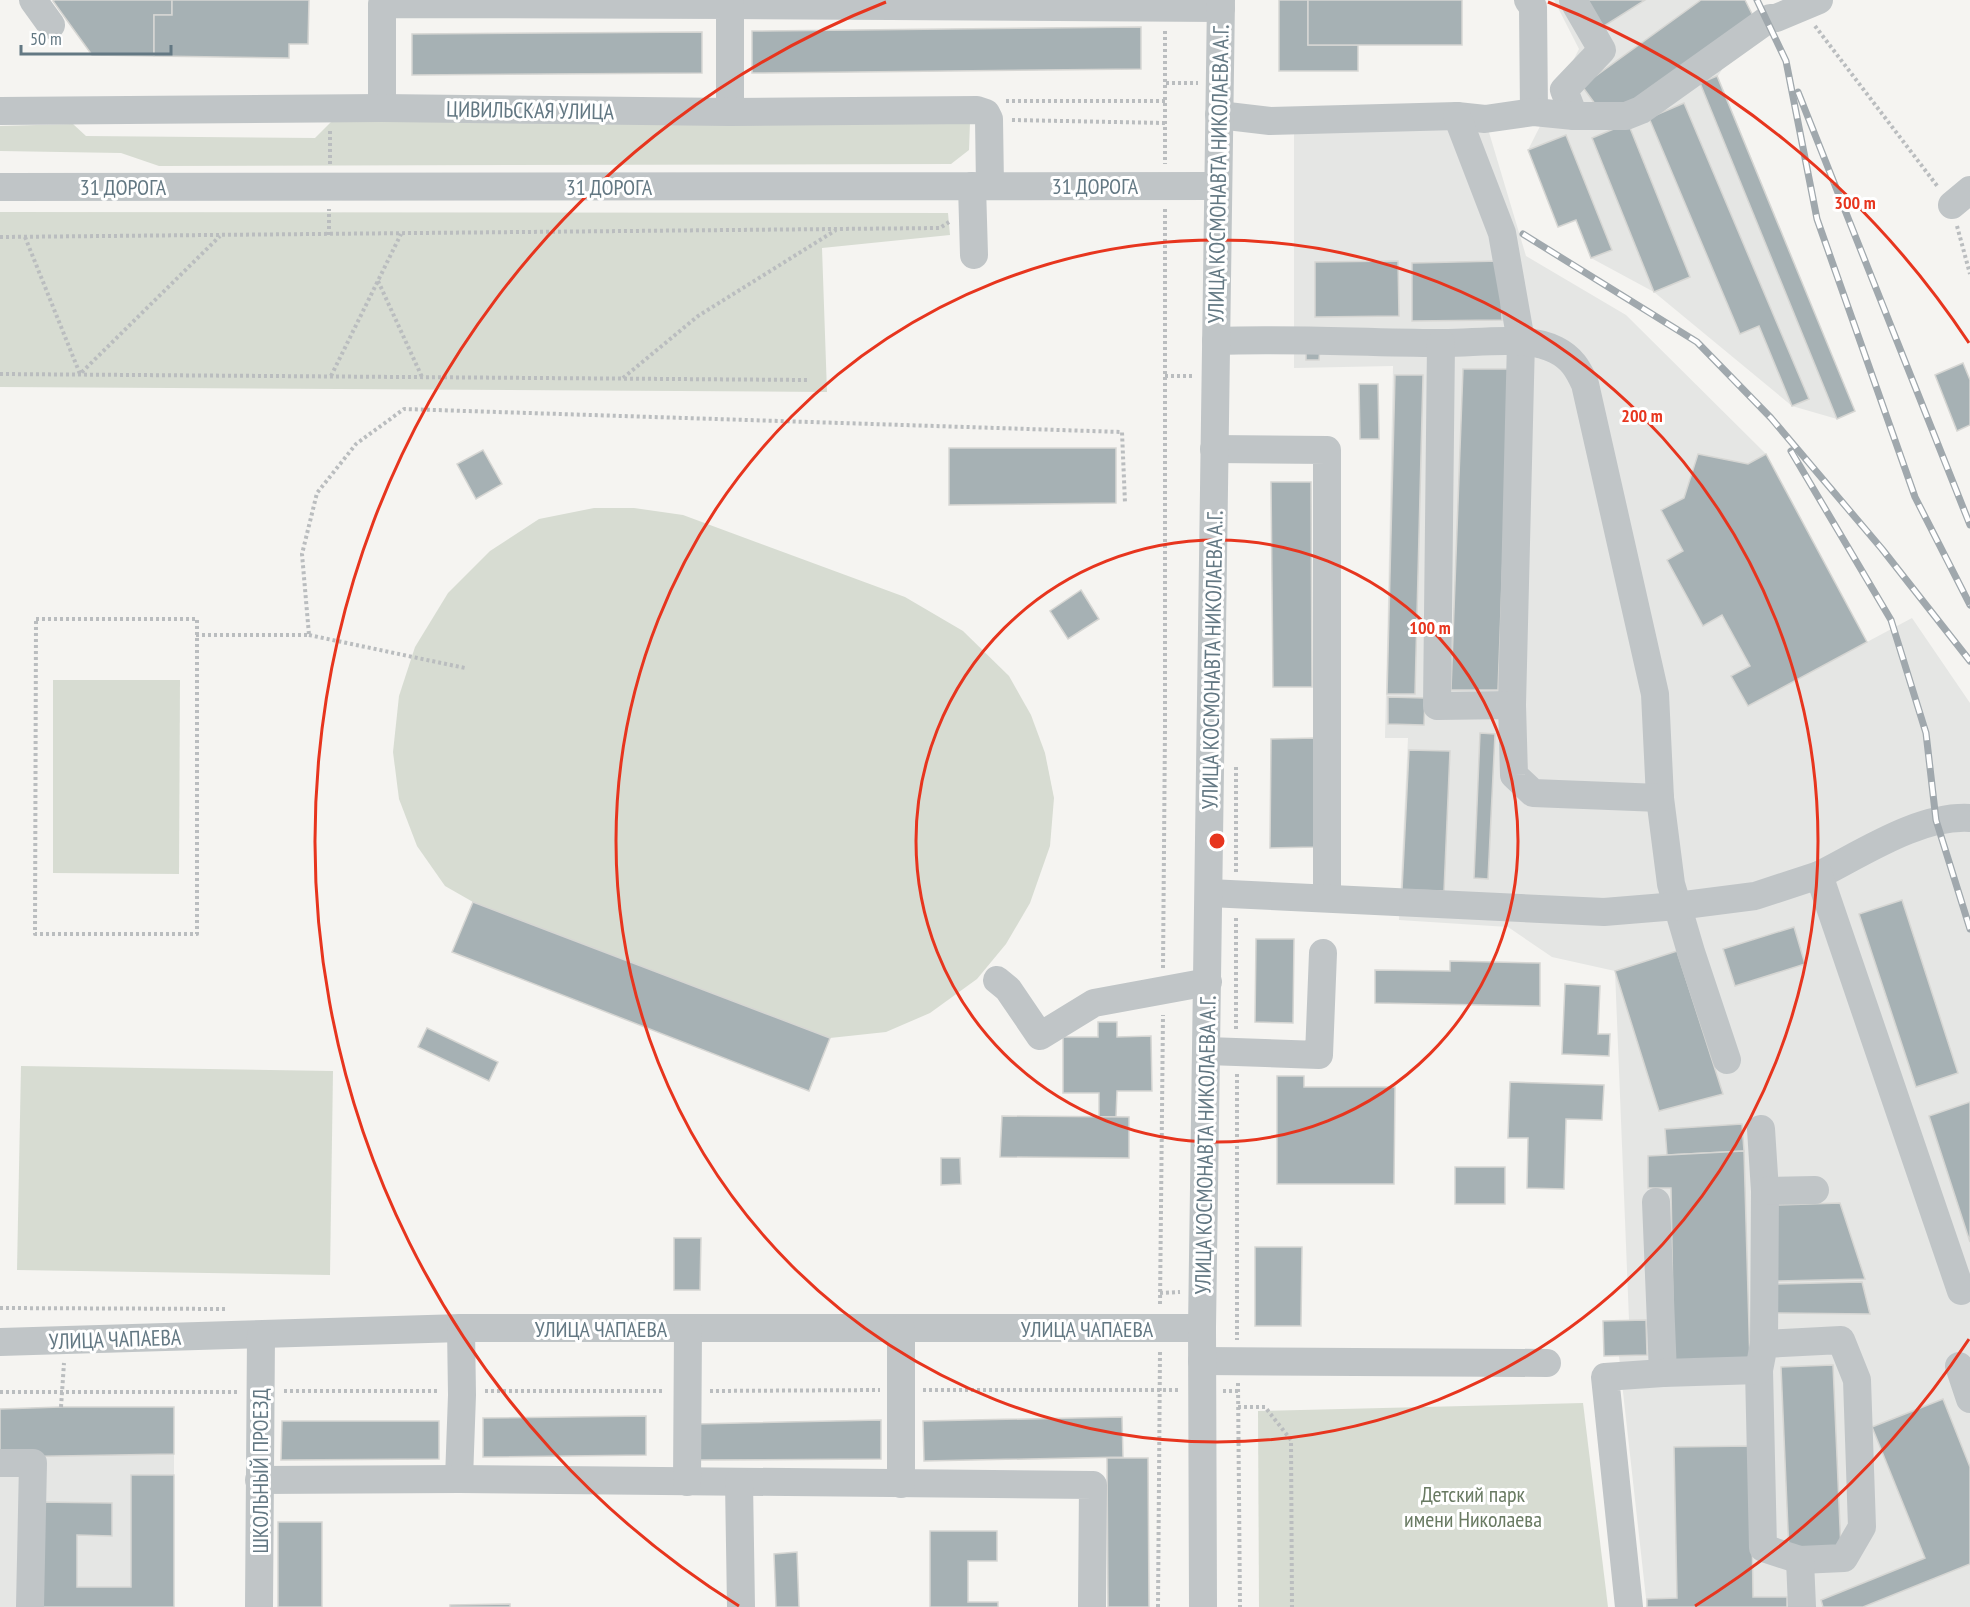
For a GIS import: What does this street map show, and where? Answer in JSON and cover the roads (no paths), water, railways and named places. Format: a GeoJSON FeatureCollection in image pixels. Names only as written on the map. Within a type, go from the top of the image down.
{"type":"FeatureCollection","features":[{"type":"Feature","properties":{"kind":"street"},"geometry":{"type":"LineString","coordinates":[[33,0],[51,24]]}},
{"type":"Feature","properties":{"kind":"street"},"geometry":{"type":"LineString","coordinates":[[1528,0],[1533,7],[1534,112]]}},
{"type":"Feature","properties":{"kind":"street"},"geometry":{"type":"LineString","coordinates":[[1573,0],[1602,50],[1564,90],[1574,116]]}},
{"type":"Feature","properties":{"kind":"street"},"geometry":{"type":"LineString","coordinates":[[382,108],[380,2],[1221,4]]}},
{"type":"Feature","properties":{"kind":"street"},"geometry":{"type":"LineString","coordinates":[[730,2],[730,112]]}},
{"type":"Feature","properties":{"kind":"street","name":"УЛИЦА КОСМОНАВТА НИКОЛАЕВА А.Г."},"geometry":{"type":"LineString","coordinates":[[1203,1607],[1202,1328],[1221,4]]}},
{"type":"Feature","properties":{"kind":"street"},"geometry":{"type":"LineString","coordinates":[[1219,115],[1270,122],[1457,116],[1485,119],[1534,112],[1574,116],[1626,116],[1641,110],[1770,18],[1776,18],[1810,4]]}},
{"type":"Feature","properties":{"kind":"street","name":"ЦИВИЛЬСКАЯ УЛИЦА"},"geometry":{"type":"LineString","coordinates":[[0,111],[330,108],[730,112],[977,110],[986,113],[989,119],[978,193]]}},
{"type":"Feature","properties":{"kind":"street"},"geometry":{"type":"LineString","coordinates":[[1457,116],[1502,234],[1521,341],[1512,705],[1514,775],[1533,793],[1660,798]]}},
{"type":"Feature","properties":{"kind":"street","name":"31 ДОРОГА"},"geometry":{"type":"LineString","coordinates":[[0,187],[330,187],[978,193],[1165,199],[1218,186]]}},
{"type":"Feature","properties":{"kind":"street"},"geometry":{"type":"LineString","coordinates":[[974,255],[978,193]]}},
{"type":"Feature","properties":{"kind":"street"},"geometry":{"type":"LineString","coordinates":[[1216,341],[1293,339],[1441,343],[1521,341],[1556,350],[1574,363],[1585,384],[1655,694],[1660,798],[1671,884],[1727,1060]]}},
{"type":"Feature","properties":{"kind":"street"},"geometry":{"type":"LineString","coordinates":[[1441,343],[1437,706],[1512,705]]}},
{"type":"Feature","properties":{"kind":"street"},"geometry":{"type":"LineString","coordinates":[[1214,449],[1327,450],[1327,898]]}},
{"type":"Feature","properties":{"kind":"street"},"geometry":{"type":"LineString","coordinates":[[1209,893],[1604,912],[1677,906],[1755,896],[1819,875],[1936,820],[1970,818]]}},
{"type":"Feature","properties":{"kind":"street"},"geometry":{"type":"LineString","coordinates":[[1819,875],[1960,1291]]}},
{"type":"Feature","properties":{"kind":"street"},"geometry":{"type":"LineString","coordinates":[[1207,1051],[1319,1054],[1323,953]]}},
{"type":"Feature","properties":{"kind":"street"},"geometry":{"type":"LineString","coordinates":[[997,980],[1008,989],[1040,1036],[1094,1003],[1208,982]]}},
{"type":"Feature","properties":{"kind":"street"},"geometry":{"type":"LineString","coordinates":[[1629,1607],[1605,1377],[1663,1373],[1762,1357],[1842,1340],[1857,1380],[1862,1527],[1844,1558],[1800,1560],[1762,1548],[1762,1357],[1765,1191],[1761,1129]]}},
{"type":"Feature","properties":{"kind":"street"},"geometry":{"type":"LineString","coordinates":[[1765,1191],[1815,1190]]}},
{"type":"Feature","properties":{"kind":"street"},"geometry":{"type":"LineString","coordinates":[[1656,1202],[1663,1373]]}},
{"type":"Feature","properties":{"kind":"street"},"geometry":{"type":"LineString","coordinates":[[459,1479],[462,1328]]}},
{"type":"Feature","properties":{"kind":"street","name":"УЛИЦА ЧАПАЕВА"},"geometry":{"type":"LineString","coordinates":[[0,1342],[462,1328],[1202,1328]]}},
{"type":"Feature","properties":{"kind":"street"},"geometry":{"type":"LineString","coordinates":[[687,1482],[688,1329]]}},
{"type":"Feature","properties":{"kind":"street"},"geometry":{"type":"LineString","coordinates":[[901,1329],[901,1484]]}},
{"type":"Feature","properties":{"kind":"street","name":"ШКОЛЬНЫЙ ПРОЕЗД"},"geometry":{"type":"LineString","coordinates":[[259,1607],[261,1335]]}},
{"type":"Feature","properties":{"kind":"street"},"geometry":{"type":"LineString","coordinates":[[1202,1361],[1547,1363]]}},
{"type":"Feature","properties":{"kind":"street"},"geometry":{"type":"LineString","coordinates":[[1959,1366],[1970,1399]]}},
{"type":"Feature","properties":{"kind":"street"},"geometry":{"type":"LineString","coordinates":[[0,1462],[33,1463],[30,1607]]}},
{"type":"Feature","properties":{"kind":"street"},"geometry":{"type":"LineString","coordinates":[[260,1480],[459,1479],[1093,1485],[1092,1607]]}},
{"type":"Feature","properties":{"kind":"street"},"geometry":{"type":"LineString","coordinates":[[738,1482],[741,1607]]}},
{"type":"Feature","properties":{"kind":"street"},"geometry":{"type":"LineString","coordinates":[[1800,1560],[1802,1607]]}},
{"type":"Feature","properties":{"kind":"railway"},"geometry":{"type":"LineString","coordinates":[[1757,0],[1786,61],[1817,219],[1915,497],[1970,605]]}},
{"type":"Feature","properties":{"kind":"railway"},"geometry":{"type":"LineString","coordinates":[[1798,92],[1970,525]]}},
{"type":"Feature","properties":{"kind":"railway"},"geometry":{"type":"LineString","coordinates":[[1523,234],[1697,342],[1771,418],[1882,549],[1970,661]]}},
{"type":"Feature","properties":{"kind":"railway"},"geometry":{"type":"LineString","coordinates":[[1791,451],[1891,620],[1926,733],[1936,820],[1970,929]]}},
{"type":"Feature","properties":{"kind":"park label","name":"Детский парк имени Николаева"},"geometry":{"type":"Point","coordinates":[1473,1506]}}]}
